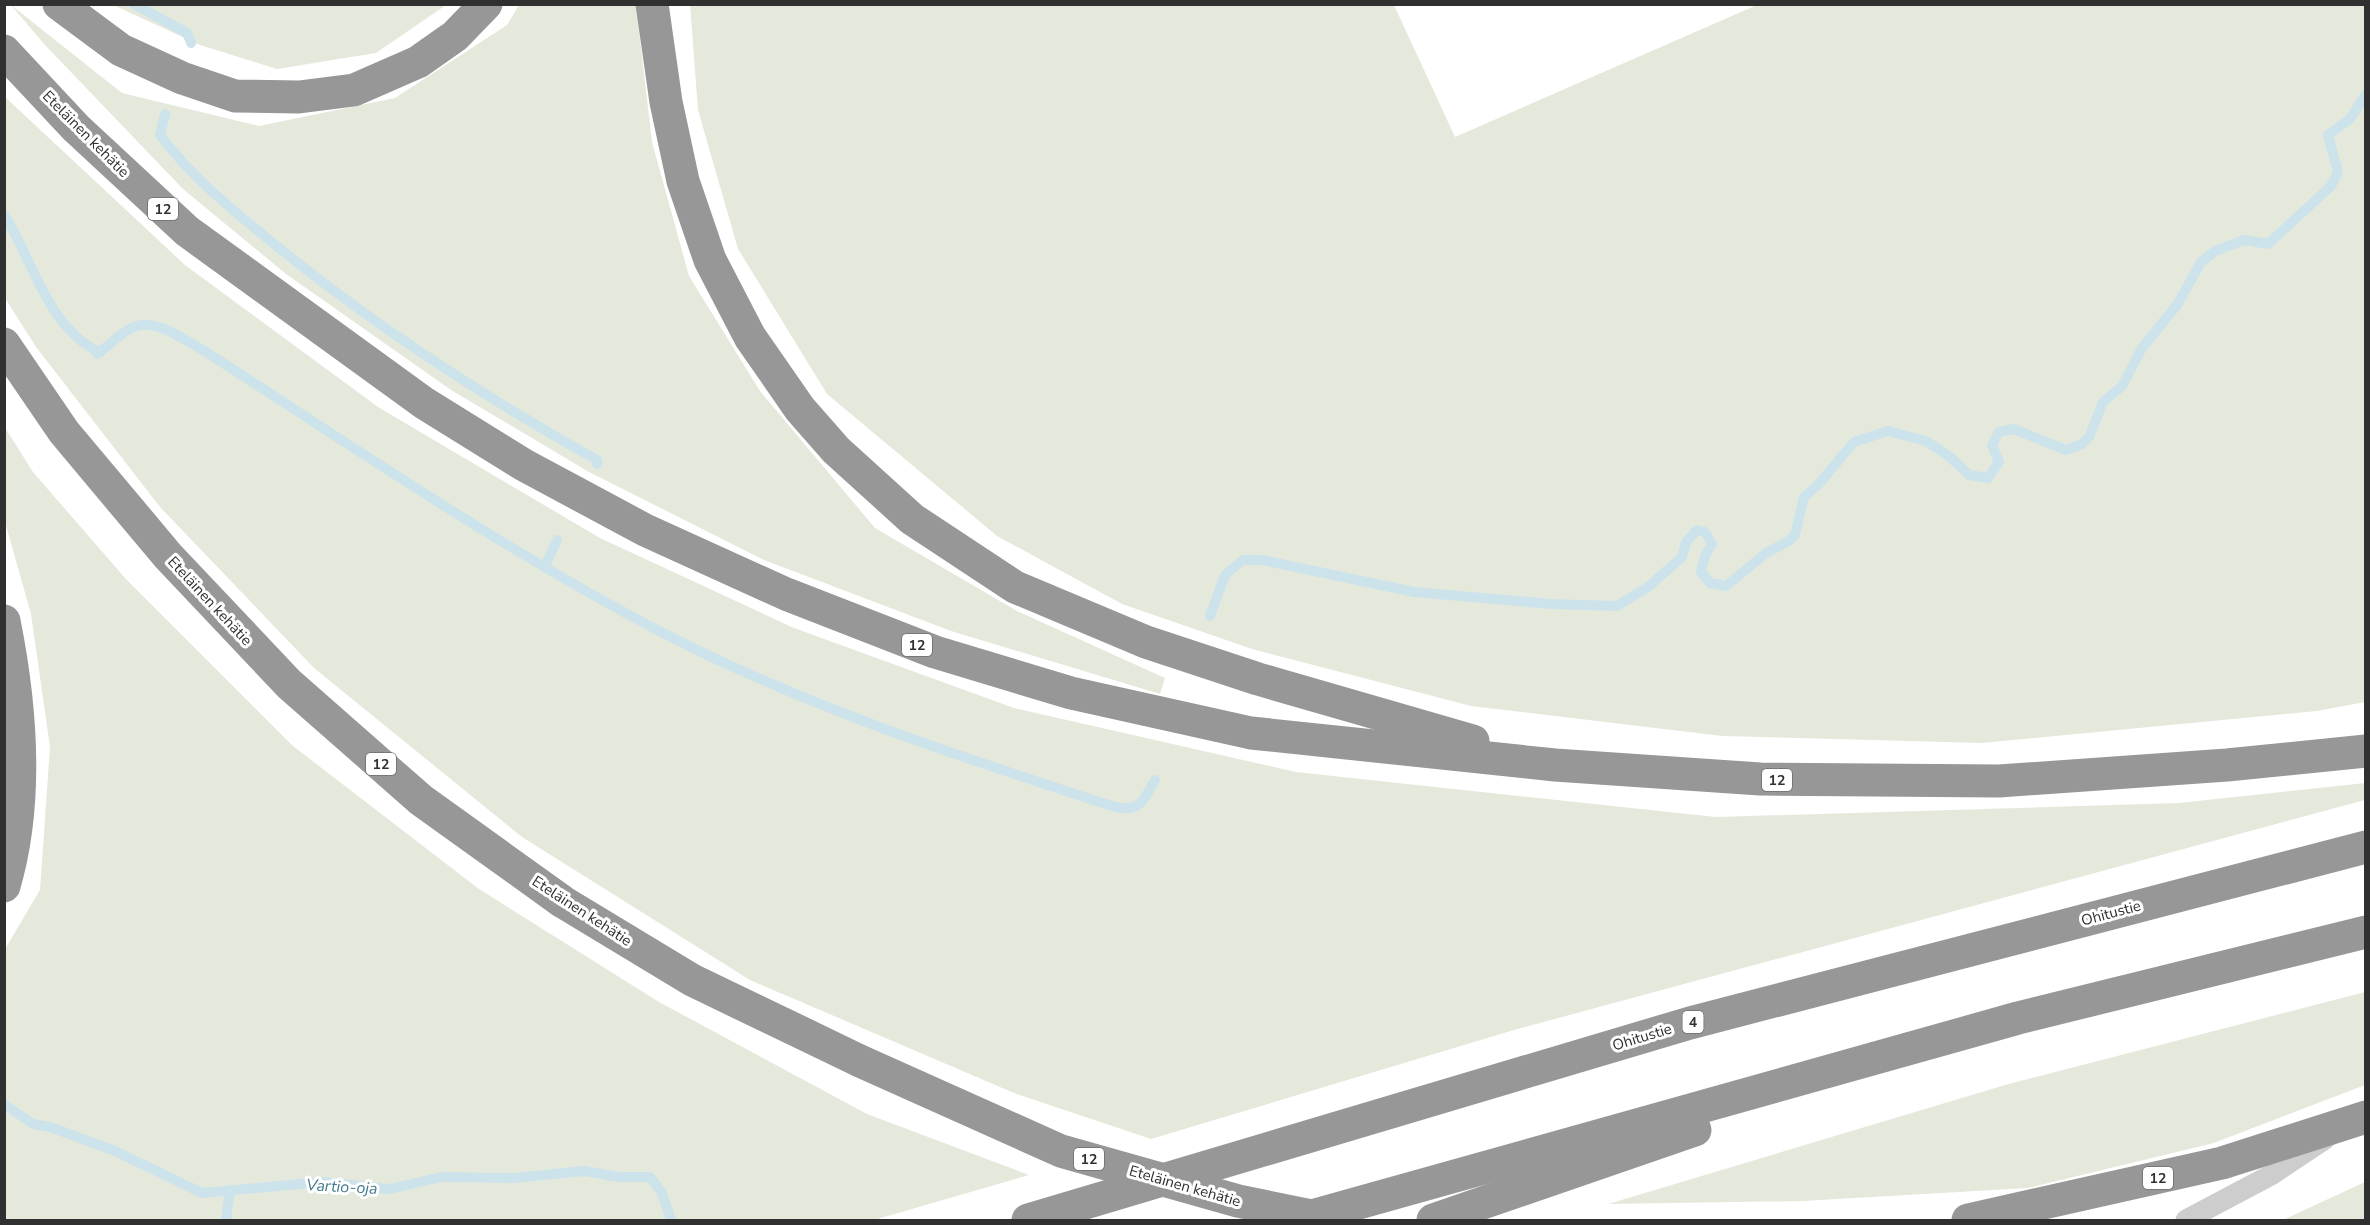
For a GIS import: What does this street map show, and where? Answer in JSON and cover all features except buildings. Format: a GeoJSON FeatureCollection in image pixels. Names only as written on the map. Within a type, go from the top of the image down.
{"type":"FeatureCollection","features":[{"type":"Feature","properties":{"kind":"highway"},"geometry":{"type":"LineString","coordinates":[[59,4],[121,50],[182,78],[236,96],[299,97],[354,90],[418,62],[455,36],[486,4]]}},
{"type":"Feature","properties":{"kind":"highway"},"geometry":{"type":"LineString","coordinates":[[652,4],[666,102],[683,181],[710,260],[750,338],[800,409],[836,450],[912,519],[1015,587],[1146,642],[1258,679],[1556,765]]}},
{"type":"Feature","properties":{"kind":"highway","name":"Eteläinen kehätie"},"geometry":{"type":"LineString","coordinates":[[4,51],[76,128],[187,231],[424,403],[524,465],[645,530],[786,594],[935,652],[1071,693],[1251,734],[1556,765]]}},
{"type":"Feature","properties":{"kind":"highway","name":"Eteläinen kehätie"},"geometry":{"type":"LineString","coordinates":[[4,344],[64,432],[168,556],[289,684],[421,800],[563,902],[692,980],[860,1061],[1061,1151],[1238,1201],[1331,1221]]}},
{"type":"Feature","properties":{"kind":"highway"},"geometry":{"type":"LineString","coordinates":[[4,621],[12,658],[19,784],[16,838],[4,886]]}},
{"type":"Feature","properties":{"kind":"highway","name":"12"},"geometry":{"type":"LineString","coordinates":[[1556,765],[1760,779],[1999,781],[2228,765],[2366,751]]}},
{"type":"Feature","properties":{"kind":"highway","name":"Ohitustie"},"geometry":{"type":"LineString","coordinates":[[1028,1221],[1690,1023],[2366,847]]}},
{"type":"Feature","properties":{"kind":"highway"},"geometry":{"type":"LineString","coordinates":[[1296,1221],[2018,1018],[2366,932]]}},
{"type":"Feature","properties":{"kind":"highway"},"geometry":{"type":"LineString","coordinates":[[1433,1221],[2018,1018]]}},
{"type":"Feature","properties":{"kind":"highway","name":"12"},"geometry":{"type":"LineString","coordinates":[[1968,1221],[2222,1162],[2355,1121]]}},
{"type":"Feature","properties":{"kind":"lane"},"geometry":{"type":"LineString","coordinates":[[2186,1221],[2271,1175],[2355,1121]]}},
{"type":"Feature","properties":{"kind":"shaded area"},"geometry":{"type":"Polygon","coordinates":[[[11,5],[122,93],[259,126],[395,98],[507,25],[519,5],[636,5],[652,142],[689,276],[760,391],[875,528],[1017,611],[1165,678],[1160,694],[951,631],[764,560],[589,472],[451,390],[286,274],[183,189],[44,44],[11,5]]]}},
{"type":"Feature","properties":{"kind":"shaded area"},"geometry":{"type":"Polygon","coordinates":[[[113,5],[446,5],[376,53],[277,69],[200,45],[113,5]]]}},
{"type":"Feature","properties":{"kind":"shaded area"},"geometry":{"type":"Polygon","coordinates":[[[690,5],[1394,5],[1455,137],[1757,5],[2365,5],[2365,702],[2317,711],[1982,743],[1722,736],[1471,706],[1252,649],[1122,604],[997,536],[827,394],[738,249],[698,110],[690,5]]]}},
{"type":"Feature","properties":{"kind":"shaded area"},"geometry":{"type":"Polygon","coordinates":[[[4,96],[185,265],[378,407],[600,538],[794,628],[1014,708],[1296,772],[1716,817],[2179,803],[2365,783],[2365,800],[1514,1030],[1151,1139],[1014,1093],[750,980],[522,837],[314,668],[160,507],[36,347],[5,298],[4,96]]]}},
{"type":"Feature","properties":{"kind":"shaded area"},"geometry":{"type":"Polygon","coordinates":[[[4,426],[33,472],[125,578],[293,746],[479,889],[659,1002],[867,1114],[1029,1175],[874,1220],[5,1220],[5,949],[40,890],[50,747],[31,614],[5,522],[4,426]]]}},
{"type":"Feature","properties":{"kind":"shaded area"},"geometry":{"type":"Polygon","coordinates":[[[2365,992],[2365,1085],[2214,1143],[2028,1188],[1803,1201],[1608,1204],[2005,1085],[2365,992]]]}},
{"type":"Feature","properties":{"kind":"shaded area"},"geometry":{"type":"Polygon","coordinates":[[[2365,1182],[2365,1220],[2283,1220],[2365,1182]]]}},
{"type":"Feature","properties":{"kind":"waterway"},"geometry":{"type":"LineString","coordinates":[[134,4],[187,33],[191,43]]}},
{"type":"Feature","properties":{"kind":"waterway"},"geometry":{"type":"LineString","coordinates":[[1210,616],[1225,575],[1243,560],[1262,560],[1414,592],[1551,604],[1617,606],[1648,587],[1682,557],[1686,542],[1697,530],[1705,532],[1712,544],[1705,556],[1701,572],[1710,583],[1726,586],[1766,553],[1789,541],[1795,535],[1804,497],[1818,485],[1854,442],[1888,431],[1926,441],[1950,457],[1969,475],[1988,478],[1999,462],[1992,445],[1999,432],[2014,429],[2066,450],[2082,444],[2089,437],[2103,402],[2122,386],[2142,348],[2177,305],[2201,262],[2215,251],[2244,240],[2268,244],[2331,186],[2338,172],[2328,135],[2350,119],[2366,94]]}},
{"type":"Feature","properties":{"kind":"waterway"},"geometry":{"type":"LineString","coordinates":[[165,114],[160,135],[173,151],[216,195],[279,248],[394,334],[514,412],[597,460],[597,464]]}},
{"type":"Feature","properties":{"kind":"waterway"},"geometry":{"type":"LineString","coordinates":[[4,215],[54,311],[82,342],[100,352]]}},
{"type":"Feature","properties":{"kind":"waterway"},"geometry":{"type":"LineString","coordinates":[[97,354],[136,326],[154,326],[173,333],[547,569],[719,661],[830,708],[943,750],[1115,807],[1136,806],[1144,799],[1155,780]]}},
{"type":"Feature","properties":{"kind":"waterway"},"geometry":{"type":"LineString","coordinates":[[545,566],[557,540]]}},
{"type":"Feature","properties":{"kind":"waterway","name":"Vartio-oja"},"geometry":{"type":"LineString","coordinates":[[4,1104],[33,1124],[50,1127],[115,1151],[202,1193],[322,1182],[390,1189],[441,1177],[513,1178],[584,1171],[619,1177],[650,1177],[662,1193],[671,1220]]}},
{"type":"Feature","properties":{"kind":"waterway"},"geometry":{"type":"LineString","coordinates":[[226,1220],[230,1190]]}}]}
